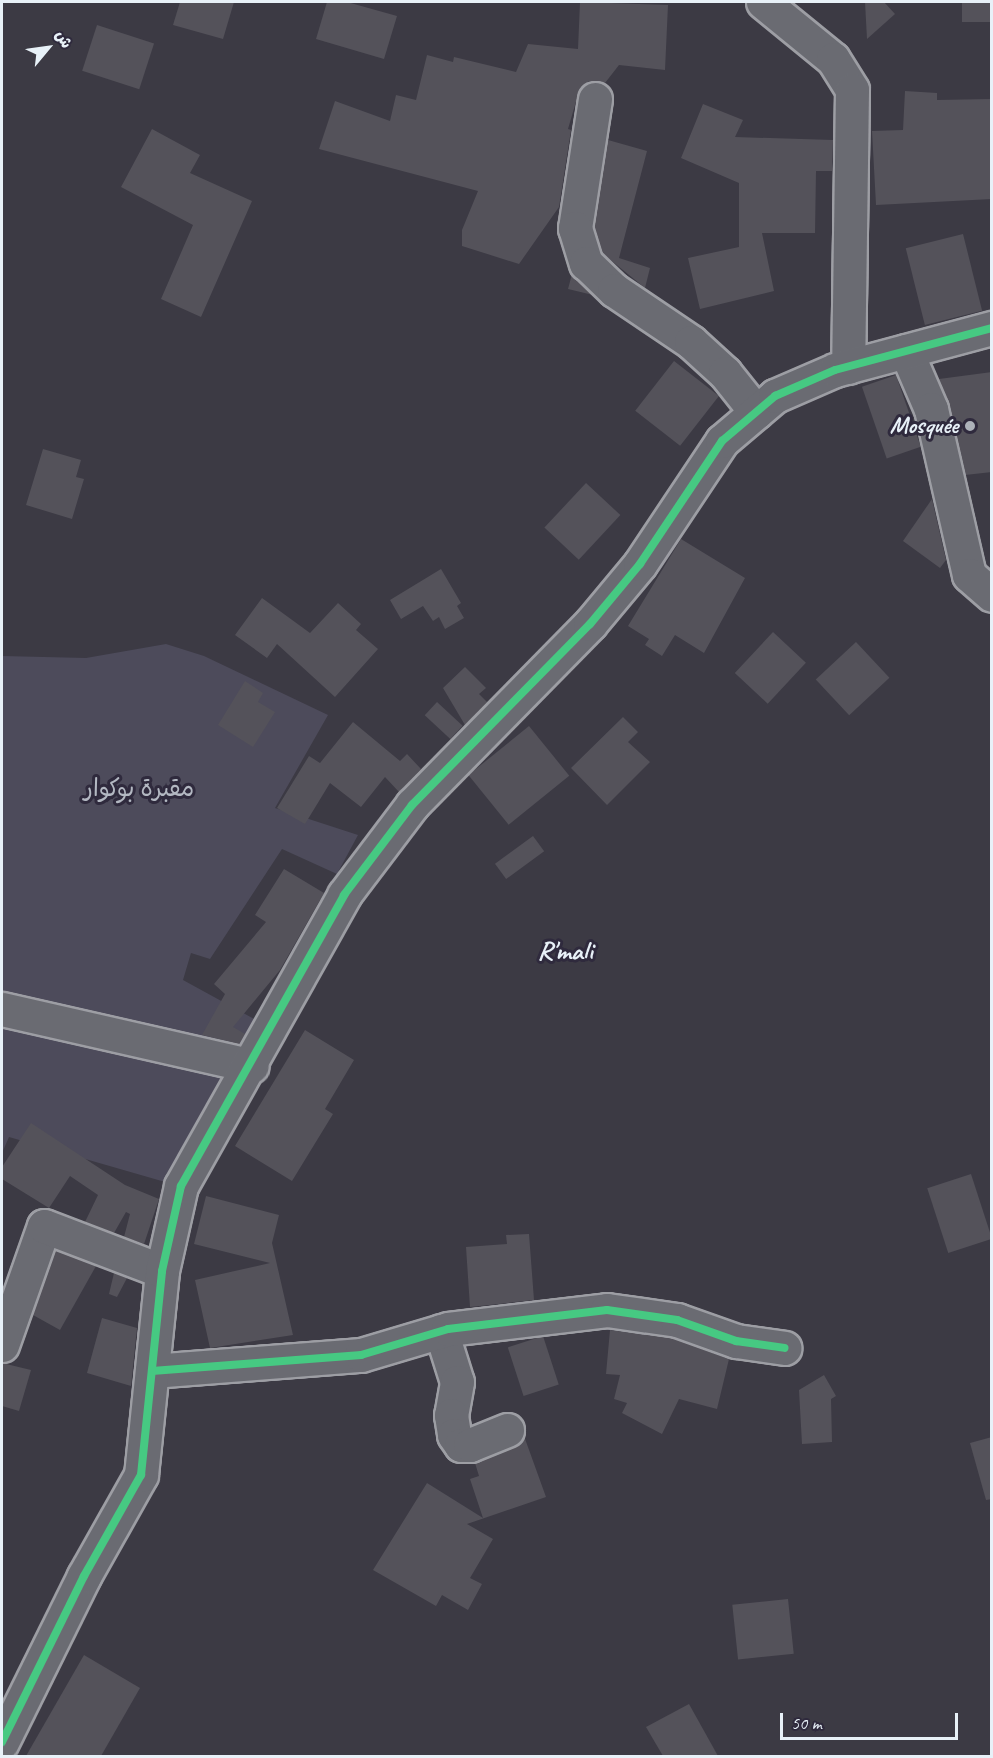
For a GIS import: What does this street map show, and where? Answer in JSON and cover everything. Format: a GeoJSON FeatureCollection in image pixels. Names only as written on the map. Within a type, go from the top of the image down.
{"type":"FeatureCollection","features":[{"type":"Feature","properties":{"kind":"street"},"geometry":{"type":"LineString","coordinates":[[763,2],[833,59],[852,90],[848,367]]}},
{"type":"Feature","properties":{"kind":"street"},"geometry":{"type":"LineString","coordinates":[[595,99],[575,228],[586,262],[614,290],[691,342],[725,373],[756,412]]}},
{"type":"Feature","properties":{"kind":"street"},"geometry":{"type":"LineString","coordinates":[[5,1720],[141,1474],[162,1270],[181,1186],[252,1066],[344,895],[412,805],[590,624],[640,564],[722,441],[775,396],[848,367],[992,328]]}},
{"type":"Feature","properties":{"kind":"street"},"geometry":{"type":"LineString","coordinates":[[906,351],[931,409],[969,575],[992,595]]}},
{"type":"Feature","properties":{"kind":"street"},"geometry":{"type":"LineString","coordinates":[[2,1009],[252,1066]]}},
{"type":"Feature","properties":{"kind":"street"},"geometry":{"type":"LineString","coordinates":[[2,1345],[44,1226],[162,1270]]}},
{"type":"Feature","properties":{"kind":"street"},"geometry":{"type":"LineString","coordinates":[[152,1371],[361,1355],[441,1331],[607,1310],[677,1320],[735,1341],[785,1348]]}},
{"type":"Feature","properties":{"kind":"street"},"geometry":{"type":"LineString","coordinates":[[441,1331],[457,1382],[451,1415],[454,1435],[461,1445],[470,1445],[507,1430]]}},
{"type":"Feature","properties":{"kind":"green space","name":"مقبرة بوكوار"},"geometry":{"type":"Polygon","coordinates":[[[166,644],[204,656],[328,715],[275,808],[358,835],[337,874],[282,849],[210,959],[191,953],[183,980],[256,1020],[172,1184],[9,1137],[2,1153],[2,656],[86,658],[166,644]]]}},
{"type":"Feature","properties":{"kind":"building"},"geometry":{"type":"Polygon","coordinates":[[[180,2],[234,2],[223,39],[173,25],[180,2]]]}},
{"type":"Feature","properties":{"kind":"building"},"geometry":{"type":"Polygon","coordinates":[[[327,2],[347,2],[397,16],[384,59],[316,39],[327,2]]]}},
{"type":"Feature","properties":{"kind":"building"},"geometry":{"type":"Polygon","coordinates":[[[580,2],[668,5],[665,70],[619,65],[605,83],[589,81],[580,88],[568,129],[571,130],[559,207],[519,264],[462,246],[462,230],[478,191],[319,149],[335,101],[390,121],[396,95],[416,100],[427,55],[453,62],[454,57],[516,72],[528,44],[578,49],[580,2]]]}},
{"type":"Feature","properties":{"kind":"building"},"geometry":{"type":"Polygon","coordinates":[[[865,2],[884,2],[895,14],[867,39],[865,2]]]}},
{"type":"Feature","properties":{"kind":"building"},"geometry":{"type":"Polygon","coordinates":[[[962,2],[992,2],[992,22],[962,22],[962,2]]]}},
{"type":"Feature","properties":{"kind":"building"},"geometry":{"type":"Polygon","coordinates":[[[97,25],[154,44],[139,89],[82,71],[97,25]]]}},
{"type":"Feature","properties":{"kind":"building"},"geometry":{"type":"Polygon","coordinates":[[[905,91],[937,93],[937,100],[992,99],[992,199],[876,205],[872,131],[903,130],[905,91]]]}},
{"type":"Feature","properties":{"kind":"building"},"geometry":{"type":"Polygon","coordinates":[[[703,104],[743,120],[735,137],[833,140],[832,171],[816,171],[815,233],[762,233],[774,291],[700,309],[688,258],[739,247],[739,183],[681,158],[703,104]]]}},
{"type":"Feature","properties":{"kind":"building"},"geometry":{"type":"Polygon","coordinates":[[[152,129],[200,155],[190,173],[252,201],[201,317],[161,299],[193,225],[121,187],[152,129]]]}},
{"type":"Feature","properties":{"kind":"building"},"geometry":{"type":"Polygon","coordinates":[[[608,140],[647,151],[619,258],[650,268],[645,288],[602,253],[594,227],[608,140]]]}},
{"type":"Feature","properties":{"kind":"building"},"geometry":{"type":"Polygon","coordinates":[[[963,234],[982,311],[925,325],[906,248],[963,234]]]}},
{"type":"Feature","properties":{"kind":"building"},"geometry":{"type":"Polygon","coordinates":[[[572,274],[573,276],[593,295],[568,289],[572,274]]]}},
{"type":"Feature","properties":{"kind":"building"},"geometry":{"type":"Polygon","coordinates":[[[674,361],[719,396],[680,446],[635,411],[674,361]]]}},
{"type":"Feature","properties":{"kind":"building","name":"Mosquée"},"geometry":{"type":"Polygon","coordinates":[[[992,372],[992,472],[965,475],[939,379],[992,372]]]}},
{"type":"Feature","properties":{"kind":"building"},"geometry":{"type":"Polygon","coordinates":[[[896,375],[921,447],[887,459],[862,387],[896,375]]]}},
{"type":"Feature","properties":{"kind":"building"},"geometry":{"type":"Polygon","coordinates":[[[43,449],[81,460],[76,477],[84,479],[72,519],[26,505],[43,449]]]}},
{"type":"Feature","properties":{"kind":"building"},"geometry":{"type":"Polygon","coordinates":[[[586,483],[620,515],[579,560],[544,528],[586,483]]]}},
{"type":"Feature","properties":{"kind":"building"},"geometry":{"type":"Polygon","coordinates":[[[932,499],[946,560],[940,568],[903,541],[932,499]]]}},
{"type":"Feature","properties":{"kind":"building"},"geometry":{"type":"Polygon","coordinates":[[[681,539],[745,578],[704,653],[675,635],[662,656],[645,645],[649,639],[628,626],[681,539]]]}},
{"type":"Feature","properties":{"kind":"building"},"geometry":{"type":"Polygon","coordinates":[[[441,569],[461,603],[457,606],[464,618],[445,629],[439,617],[433,621],[423,606],[401,619],[390,600],[441,569]]]}},
{"type":"Feature","properties":{"kind":"building"},"geometry":{"type":"Polygon","coordinates":[[[262,598],[310,633],[338,603],[361,624],[356,630],[378,649],[335,697],[277,644],[267,658],[235,635],[262,598]]]}},
{"type":"Feature","properties":{"kind":"building"},"geometry":{"type":"Polygon","coordinates":[[[773,632],[806,663],[768,704],[735,673],[773,632]]]}},
{"type":"Feature","properties":{"kind":"building"},"geometry":{"type":"Polygon","coordinates":[[[856,642],[889,678],[849,715],[816,680],[856,642]]]}},
{"type":"Feature","properties":{"kind":"building"},"geometry":{"type":"Polygon","coordinates":[[[465,667],[486,688],[479,694],[487,702],[465,725],[443,688],[465,667]]]}},
{"type":"Feature","properties":{"kind":"building"},"geometry":{"type":"Polygon","coordinates":[[[245,681],[263,693],[258,702],[275,712],[253,747],[218,725],[245,681]]]}},
{"type":"Feature","properties":{"kind":"building"},"geometry":{"type":"Polygon","coordinates":[[[437,702],[463,726],[450,739],[425,715],[437,702]]]}},
{"type":"Feature","properties":{"kind":"building"},"geometry":{"type":"Polygon","coordinates":[[[623,717],[638,732],[628,742],[650,762],[607,805],[571,768],[623,717]]]}},
{"type":"Feature","properties":{"kind":"building"},"geometry":{"type":"Polygon","coordinates":[[[353,722],[400,761],[407,754],[421,769],[399,792],[385,777],[361,807],[330,783],[305,824],[277,808],[309,756],[320,763],[353,722]]]}},
{"type":"Feature","properties":{"kind":"building"},"geometry":{"type":"Polygon","coordinates":[[[529,726],[569,776],[509,825],[468,775],[529,726]]]}},
{"type":"Feature","properties":{"kind":"building"},"geometry":{"type":"Polygon","coordinates":[[[533,836],[544,851],[506,879],[495,864],[533,836]]]}},
{"type":"Feature","properties":{"kind":"building"},"geometry":{"type":"Polygon","coordinates":[[[284,869],[324,893],[280,970],[233,1027],[245,1034],[239,1044],[202,1035],[225,994],[214,984],[266,922],[255,915],[284,869]]]}},
{"type":"Feature","properties":{"kind":"building"},"geometry":{"type":"Polygon","coordinates":[[[305,1030],[354,1060],[325,1109],[333,1114],[292,1181],[235,1146],[305,1030]]]}},
{"type":"Feature","properties":{"kind":"building"},"geometry":{"type":"Polygon","coordinates":[[[31,1123],[125,1185],[159,1199],[144,1244],[124,1237],[130,1214],[126,1212],[114,1233],[85,1222],[98,1195],[70,1176],[49,1208],[2,1179],[2,1167],[31,1123]]]}},
{"type":"Feature","properties":{"kind":"building"},"geometry":{"type":"Polygon","coordinates":[[[971,1174],[992,1239],[948,1253],[927,1188],[971,1174]]]}},
{"type":"Feature","properties":{"kind":"building"},"geometry":{"type":"Polygon","coordinates":[[[206,1196],[279,1215],[272,1243],[293,1335],[210,1348],[195,1280],[270,1263],[194,1244],[206,1196]]]}},
{"type":"Feature","properties":{"kind":"building"},"geometry":{"type":"Polygon","coordinates":[[[529,1234],[534,1300],[470,1307],[466,1247],[507,1244],[506,1235],[529,1234]]]}},
{"type":"Feature","properties":{"kind":"building"},"geometry":{"type":"Polygon","coordinates":[[[55,1250],[96,1266],[60,1330],[33,1315],[55,1250]]]}},
{"type":"Feature","properties":{"kind":"building"},"geometry":{"type":"Polygon","coordinates":[[[114,1273],[127,1278],[117,1297],[109,1294],[114,1273]]]}},
{"type":"Feature","properties":{"kind":"building"},"geometry":{"type":"Polygon","coordinates":[[[102,1318],[137,1328],[131,1386],[87,1373],[102,1318]]]}},
{"type":"Feature","properties":{"kind":"building"},"geometry":{"type":"Polygon","coordinates":[[[610,1330],[672,1338],[729,1359],[717,1409],[679,1399],[662,1434],[622,1413],[627,1403],[614,1399],[620,1375],[606,1374],[610,1330]]]}},
{"type":"Feature","properties":{"kind":"building"},"geometry":{"type":"Polygon","coordinates":[[[543,1336],[559,1385],[524,1396],[508,1347],[543,1336]]]}},
{"type":"Feature","properties":{"kind":"building"},"geometry":{"type":"Polygon","coordinates":[[[2,1363],[31,1370],[19,1411],[2,1406],[2,1363]]]}},
{"type":"Feature","properties":{"kind":"building"},"geometry":{"type":"Polygon","coordinates":[[[824,1375],[836,1396],[831,1399],[832,1442],[802,1444],[799,1390],[824,1375]]]}},
{"type":"Feature","properties":{"kind":"building"},"geometry":{"type":"Polygon","coordinates":[[[524,1436],[546,1497],[467,1524],[493,1539],[470,1578],[482,1584],[468,1610],[442,1595],[436,1606],[373,1570],[427,1483],[483,1518],[470,1479],[479,1476],[475,1463],[514,1447],[524,1436]]]}},
{"type":"Feature","properties":{"kind":"building"},"geometry":{"type":"Polygon","coordinates":[[[992,1437],[992,1499],[986,1500],[970,1443],[992,1437]]]}},
{"type":"Feature","properties":{"kind":"building"},"geometry":{"type":"Polygon","coordinates":[[[788,1599],[794,1654],[738,1660],[732,1605],[788,1599]]]}},
{"type":"Feature","properties":{"kind":"building"},"geometry":{"type":"Polygon","coordinates":[[[84,1655],[140,1688],[101,1756],[26,1756],[84,1655]]]}},
{"type":"Feature","properties":{"kind":"building"},"geometry":{"type":"Polygon","coordinates":[[[689,1704],[718,1756],[663,1756],[646,1727],[689,1704]]]}},
{"type":"Feature","properties":{"kind":"cycle path"},"geometry":{"type":"LineString","coordinates":[[2,1742],[84,1576],[141,1475],[162,1271],[181,1186],[344,895],[412,805],[590,624],[640,564],[722,441],[775,396],[835,370],[992,328]]}},
{"type":"Feature","properties":{"kind":"cycle path"},"geometry":{"type":"LineString","coordinates":[[152,1371],[361,1355],[448,1329],[607,1310],[677,1320],[736,1341],[785,1348]]}},
{"type":"Feature","properties":{"kind":"place","name":"Mosquée"},"geometry":{"type":"Point","coordinates":[970,426]}},
{"type":"Feature","properties":{"kind":"district","name":"R'mali"},"geometry":{"type":"Point","coordinates":[565,951]}}]}
